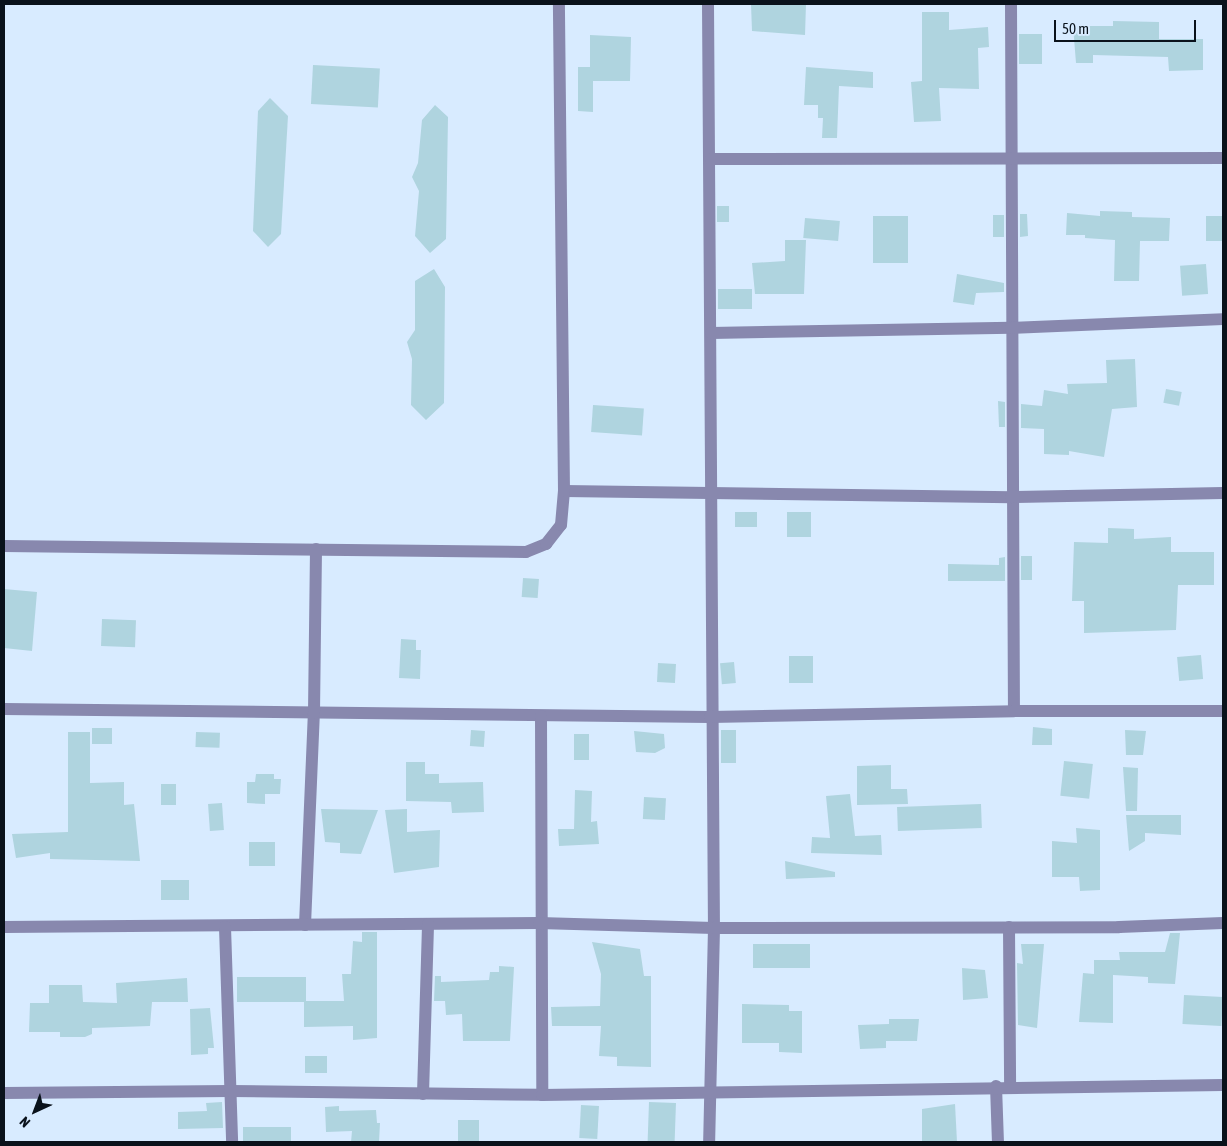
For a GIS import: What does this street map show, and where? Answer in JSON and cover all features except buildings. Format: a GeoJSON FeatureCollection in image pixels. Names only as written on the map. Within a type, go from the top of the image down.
{"type":"FeatureCollection","features":[{"type":"Feature","properties":{"kind":"street"},"geometry":{"type":"LineString","coordinates":[[4,546],[526,552],[546,544],[560,525],[564,491],[559,4]]}},
{"type":"Feature","properties":{"kind":"street"},"geometry":{"type":"LineString","coordinates":[[708,4],[711,159],[710,717],[714,928],[709,1142]]}},
{"type":"Feature","properties":{"kind":"street"},"geometry":{"type":"LineString","coordinates":[[1011,4],[1011,497],[1014,711]]}},
{"type":"Feature","properties":{"kind":"street"},"geometry":{"type":"LineString","coordinates":[[711,159],[1011,161],[1223,158]]}},
{"type":"Feature","properties":{"kind":"street"},"geometry":{"type":"LineString","coordinates":[[711,333],[1011,328],[1223,319]]}},
{"type":"Feature","properties":{"kind":"street"},"geometry":{"type":"LineString","coordinates":[[564,491],[711,495],[1011,497],[1223,493]]}},
{"type":"Feature","properties":{"kind":"street"},"geometry":{"type":"LineString","coordinates":[[305,925],[314,713],[316,549]]}},
{"type":"Feature","properties":{"kind":"street"},"geometry":{"type":"LineString","coordinates":[[4,709],[710,717],[1014,711],[1223,711]]}},
{"type":"Feature","properties":{"kind":"street"},"geometry":{"type":"LineString","coordinates":[[541,716],[539,923],[542,1095]]}},
{"type":"Feature","properties":{"kind":"street"},"geometry":{"type":"LineString","coordinates":[[4,927],[225,928],[305,925],[539,923],[714,928],[1010,928],[1223,923]]}},
{"type":"Feature","properties":{"kind":"street"},"geometry":{"type":"LineString","coordinates":[[423,1094],[428,924]]}},
{"type":"Feature","properties":{"kind":"street"},"geometry":{"type":"LineString","coordinates":[[225,928],[232,1142]]}},
{"type":"Feature","properties":{"kind":"street"},"geometry":{"type":"LineString","coordinates":[[1010,928],[1010,1086]]}},
{"type":"Feature","properties":{"kind":"street"},"geometry":{"type":"LineString","coordinates":[[4,1093],[230,1091],[542,1095],[996,1086],[1223,1085]]}},
{"type":"Feature","properties":{"kind":"street"},"geometry":{"type":"LineString","coordinates":[[996,1086],[998,1142]]}}]}
